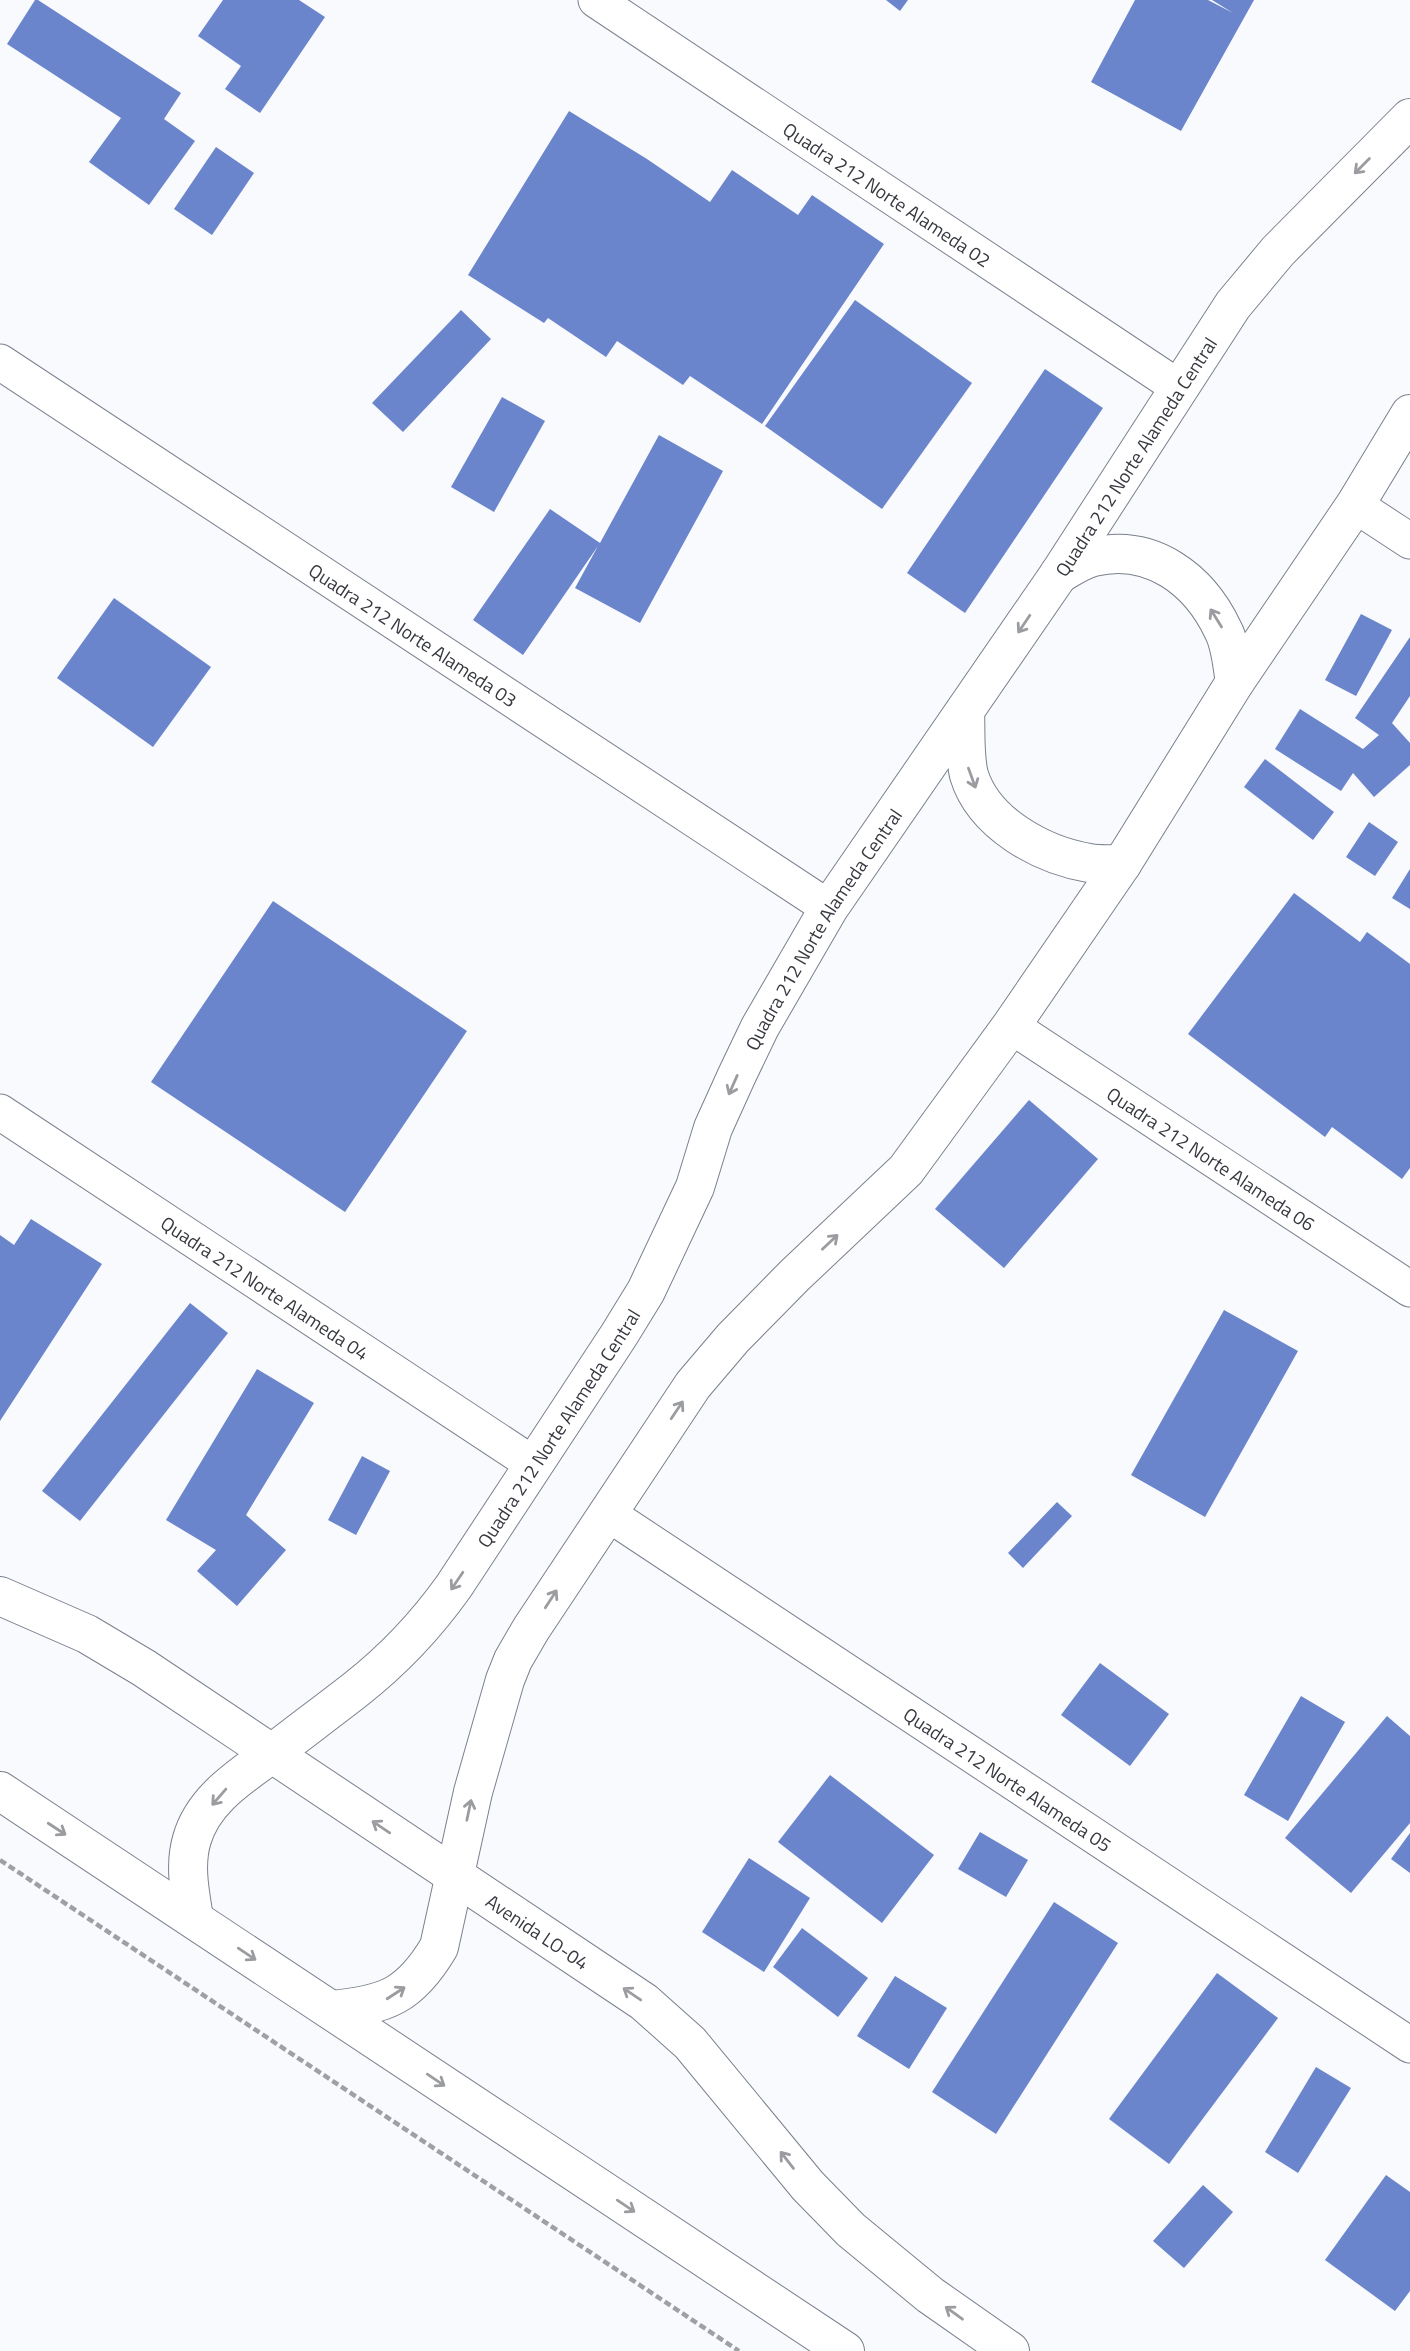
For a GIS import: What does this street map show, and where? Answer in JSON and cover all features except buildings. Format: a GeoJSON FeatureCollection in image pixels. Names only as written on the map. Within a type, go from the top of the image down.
{"type":"FeatureCollection","features":[{"type":"Feature","properties":{"kind":"street","name":"Quadra 212 Norte Alameda 02"},"geometry":{"type":"LineString","coordinates":[[596,0],[1178,387]]}},
{"type":"Feature","properties":{"kind":"street","name":"Quadra 212 Norte Alameda Central"},"geometry":{"type":"LineString","coordinates":[[194,1919],[187,1866],[191,1840],[200,1819],[233,1781],[386,1663],[439,1607],[646,1291],[695,1187],[713,1128],[737,1075],[760,1027],[829,908],[1059,573],[1233,305],[1278,251],[1410,118]]}},
{"type":"Feature","properties":{"kind":"street","name":"Quadra 212 Norte Alameda 03"},"geometry":{"type":"LineString","coordinates":[[0,362],[829,908]]}},
{"type":"Feature","properties":{"kind":"street"},"geometry":{"type":"LineString","coordinates":[[331,2010],[367,2007],[388,1999],[411,1984],[427,1968],[439,1947],[473,1792],[513,1660],[693,1385],[733,1338],[795,1275],[906,1170],[1011,1026],[1122,864],[1236,682],[1355,505],[1410,414]]}},
{"type":"Feature","properties":{"kind":"street"},"geometry":{"type":"LineString","coordinates":[[1355,505],[1410,541]]}},
{"type":"Feature","properties":{"kind":"street"},"geometry":{"type":"LineString","coordinates":[[1059,573],[1090,557],[1118,553],[1142,556],[1170,566],[1192,584],[1224,631],[1236,682]]}},
{"type":"Feature","properties":{"kind":"street"},"geometry":{"type":"LineString","coordinates":[[965,711],[970,776],[985,805],[1010,830],[1035,845],[1067,858],[1092,864],[1122,864]]}},
{"type":"Feature","properties":{"kind":"street","name":"Quadra 212 Norte Alameda 06"},"geometry":{"type":"LineString","coordinates":[[1011,1026],[1410,1289]]}},
{"type":"Feature","properties":{"kind":"street","name":"Quadra 212 Norte Alameda 04"},"geometry":{"type":"LineString","coordinates":[[0,1112],[533,1464]]}},
{"type":"Feature","properties":{"kind":"street","name":"Quadra 212 Norte Alameda 05"},"geometry":{"type":"LineString","coordinates":[[607,1513],[1410,2045]]}},
{"type":"Feature","properties":{"kind":"street","name":"Avenida LO-04"},"geometry":{"type":"LineString","coordinates":[[0,1596],[71,1626],[109,1646],[651,2008],[690,2043],[808,2186],[851,2230],[930,2295],[1010,2351]]}},
{"type":"Feature","properties":{"kind":"street"},"geometry":{"type":"LineString","coordinates":[[0,1791],[845,2351]]}},
{"type":"Feature","properties":{"kind":"path"},"geometry":{"type":"LineString","coordinates":[[0,1860],[739,2351]]}}]}
